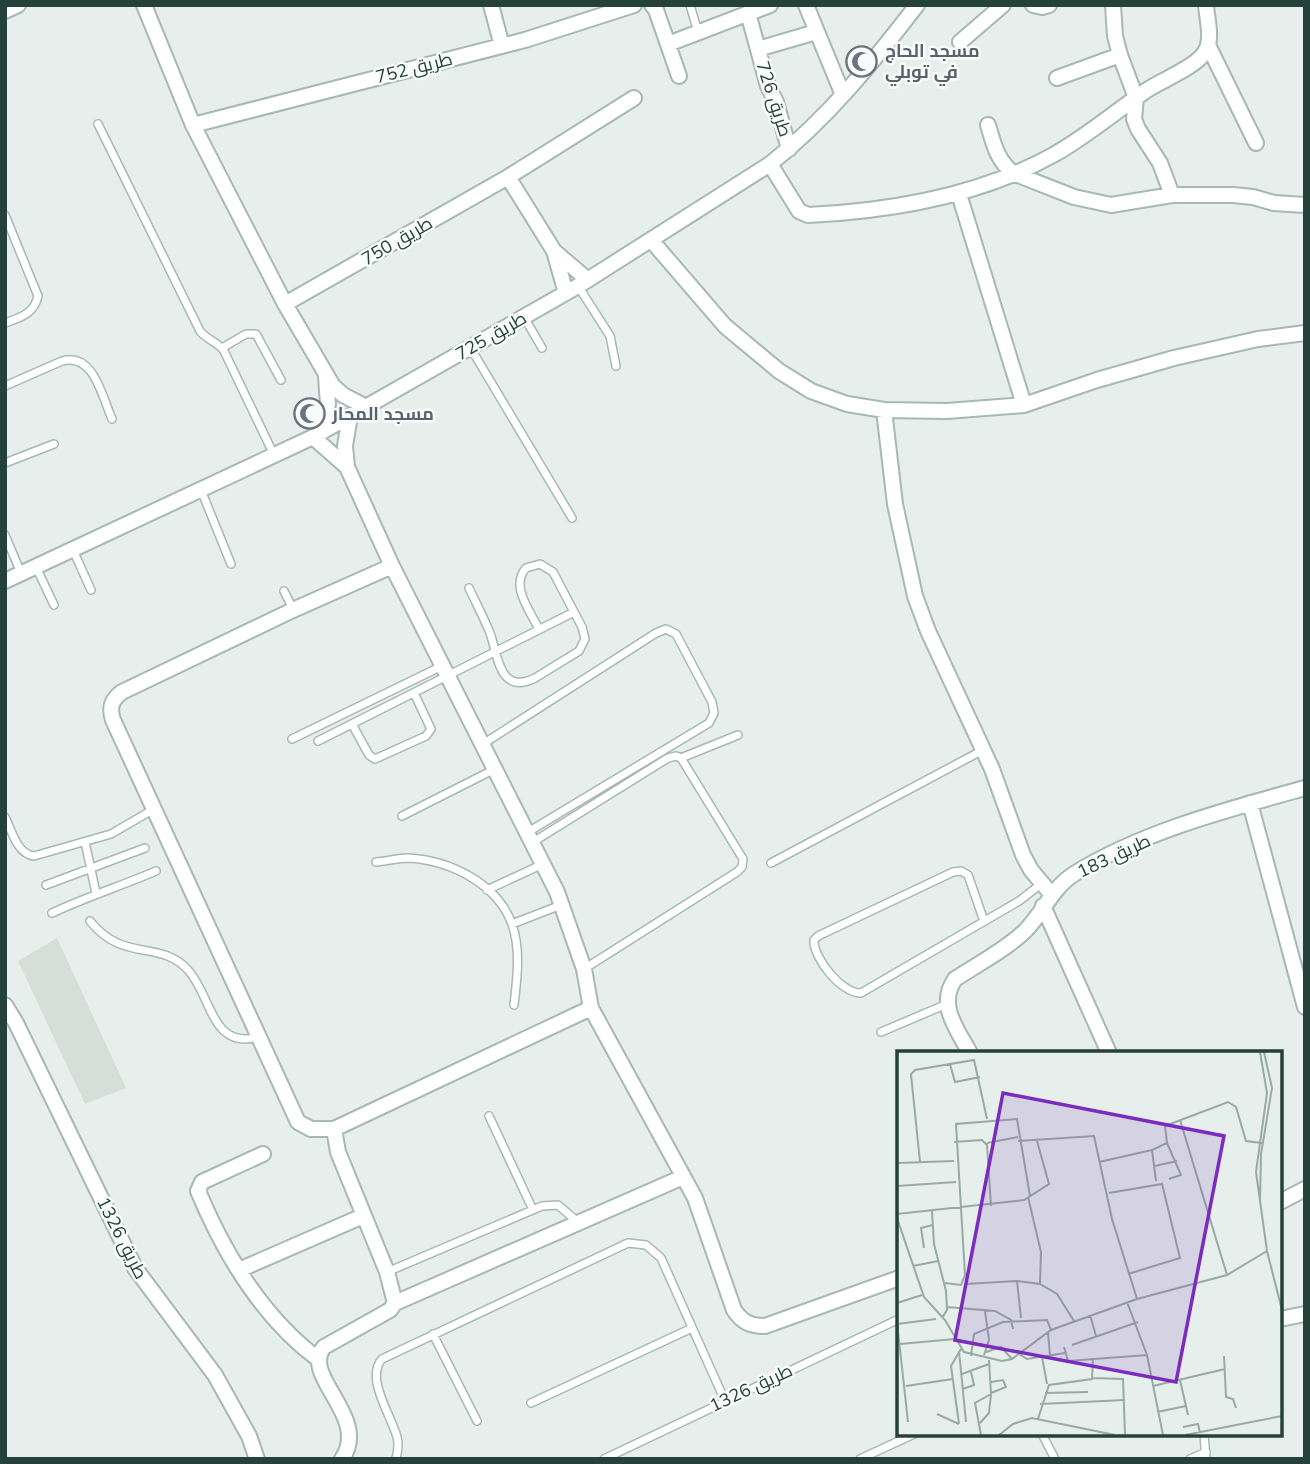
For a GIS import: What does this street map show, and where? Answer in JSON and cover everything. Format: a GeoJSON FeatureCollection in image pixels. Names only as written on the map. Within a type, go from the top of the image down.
{"type":"FeatureCollection","features":[{"type":"Feature","properties":{"kind":"street"},"geometry":{"type":"LineString","coordinates":[[5,11],[18,5]]}},
{"type":"Feature","properties":{"kind":"street"},"geometry":{"type":"LineString","coordinates":[[144,5],[192,125],[285,304],[325,376],[343,395],[366,407]]}},
{"type":"Feature","properties":{"kind":"street"},"geometry":{"type":"LineString","coordinates":[[491,5],[502,46]]}},
{"type":"Feature","properties":{"kind":"street","name":"طريق 752"},"geometry":{"type":"LineString","coordinates":[[192,125],[558,31],[634,5]]}},
{"type":"Feature","properties":{"kind":"street"},"geometry":{"type":"LineString","coordinates":[[652,5],[679,76]]}},
{"type":"Feature","properties":{"kind":"street"},"geometry":{"type":"LineString","coordinates":[[668,44],[770,5]]}},
{"type":"Feature","properties":{"kind":"street"},"geometry":{"type":"LineString","coordinates":[[806,5],[843,95]]}},
{"type":"Feature","properties":{"kind":"street","name":"طريق 725"},"geometry":{"type":"LineString","coordinates":[[5,581],[318,435],[577,286],[651,240],[789,149],[843,95],[917,5]]}},
{"type":"Feature","properties":{"kind":"street"},"geometry":{"type":"LineString","coordinates":[[960,41],[1003,5]]}},
{"type":"Feature","properties":{"kind":"street"},"geometry":{"type":"LineString","coordinates":[[1032,5],[1049,5]]}},
{"type":"Feature","properties":{"kind":"street"},"geometry":{"type":"LineString","coordinates":[[1113,5],[1115,36],[1136,98],[1133,109],[1138,129],[1160,163],[1172,195]]}},
{"type":"Feature","properties":{"kind":"street"},"geometry":{"type":"LineString","coordinates":[[1206,5],[1208,45],[1256,143]]}},
{"type":"Feature","properties":{"kind":"street","name":"طريق 726"},"geometry":{"type":"LineString","coordinates":[[748,13],[789,149]]}},
{"type":"Feature","properties":{"kind":"street","name":"طريق 726"},"geometry":{"type":"LineString","coordinates":[[758,50],[816,32]]}},
{"type":"Feature","properties":{"kind":"street"},"geometry":{"type":"LineString","coordinates":[[770,164],[799,211],[808,215],[905,205],[959,194],[1056,153],[1201,57],[1208,45]]}},
{"type":"Feature","properties":{"kind":"street"},"geometry":{"type":"LineString","coordinates":[[1056,78],[1120,55]]}},
{"type":"Feature","properties":{"kind":"street","name":"طريق 750"},"geometry":{"type":"LineString","coordinates":[[285,304],[508,177],[634,98]]}},
{"type":"Feature","properties":{"kind":"street"},"geometry":{"type":"LineString","coordinates":[[988,125],[997,156],[1003,165],[1013,173],[1074,197],[1111,205],[1172,195],[1233,195],[1274,203],[1305,205]]}},
{"type":"Feature","properties":{"kind":"street"},"geometry":{"type":"LineString","coordinates":[[508,177],[577,286]]}},
{"type":"Feature","properties":{"kind":"street"},"geometry":{"type":"LineString","coordinates":[[959,194],[1024,405]]}},
{"type":"Feature","properties":{"kind":"street"},"geometry":{"type":"LineString","coordinates":[[651,240],[726,326],[779,371],[811,391],[847,404],[884,410],[947,411],[1024,405],[1174,358],[1258,339],[1305,333]]}},
{"type":"Feature","properties":{"kind":"street"},"geometry":{"type":"LineString","coordinates":[[554,250],[577,286]]}},
{"type":"Feature","properties":{"kind":"street"},"geometry":{"type":"LineString","coordinates":[[325,376],[328,404],[318,435],[347,467],[392,566],[544,864],[562,904],[584,969],[591,1008],[683,1177],[703,1220],[734,1310],[740,1319],[748,1324],[765,1326],[897,1279]]}},
{"type":"Feature","properties":{"kind":"street"},"geometry":{"type":"LineString","coordinates":[[884,410],[895,504],[915,596],[928,631],[1001,792],[1023,855],[1041,884],[1108,1051]]}},
{"type":"Feature","properties":{"kind":"street"},"geometry":{"type":"LineString","coordinates":[[347,467],[345,446],[350,416]]}},
{"type":"Feature","properties":{"kind":"street"},"geometry":{"type":"LineString","coordinates":[[392,566],[293,610],[116,697],[110,712],[298,1122],[311,1129],[334,1129],[591,1008]]}},
{"type":"Feature","properties":{"kind":"street","name":"طريق 183"},"geometry":{"type":"LineString","coordinates":[[947,1004],[949,988],[955,979],[1016,939],[1072,875],[1107,856],[1169,831],[1250,803],[1305,788]]}},
{"type":"Feature","properties":{"kind":"street"},"geometry":{"type":"LineString","coordinates":[[1250,803],[1305,1007]]}},
{"type":"Feature","properties":{"kind":"street"},"geometry":{"type":"LineString","coordinates":[[947,1004],[969,1051]]}},
{"type":"Feature","properties":{"kind":"street","name":"طريق 1326"},"geometry":{"type":"LineString","coordinates":[[5,1005],[135,1268],[215,1375],[249,1436],[257,1459]]}},
{"type":"Feature","properties":{"kind":"street"},"geometry":{"type":"LineString","coordinates":[[334,1129],[338,1152],[387,1272],[395,1294],[395,1303]]}},
{"type":"Feature","properties":{"kind":"street"},"geometry":{"type":"LineString","coordinates":[[263,1154],[206,1179],[199,1186],[200,1195],[239,1270],[282,1327],[318,1359]]}},
{"type":"Feature","properties":{"kind":"street"},"geometry":{"type":"LineString","coordinates":[[342,1459],[350,1445],[350,1430],[320,1371],[318,1359],[324,1347],[390,1310],[395,1303],[683,1177]]}},
{"type":"Feature","properties":{"kind":"street"},"geometry":{"type":"LineString","coordinates":[[1282,1201],[1305,1189]]}},
{"type":"Feature","properties":{"kind":"street"},"geometry":{"type":"LineString","coordinates":[[239,1270],[363,1216]]}},
{"type":"Feature","properties":{"kind":"street"},"geometry":{"type":"LineString","coordinates":[[1282,1319],[1305,1314]]}},
{"type":"Feature","properties":{"kind":"lane"},"geometry":{"type":"LineString","coordinates":[[690,5],[698,32]]}},
{"type":"Feature","properties":{"kind":"lane"},"geometry":{"type":"LineString","coordinates":[[98,124],[200,331],[222,348],[275,456]]}},
{"type":"Feature","properties":{"kind":"lane"},"geometry":{"type":"LineString","coordinates":[[5,215],[38,296],[31,312],[5,323]]}},
{"type":"Feature","properties":{"kind":"lane"},"geometry":{"type":"LineString","coordinates":[[577,286],[610,336],[616,366]]}},
{"type":"Feature","properties":{"kind":"lane"},"geometry":{"type":"LineString","coordinates":[[524,317],[542,348]]}},
{"type":"Feature","properties":{"kind":"lane"},"geometry":{"type":"LineString","coordinates":[[222,348],[246,334],[256,334],[281,380]]}},
{"type":"Feature","properties":{"kind":"lane"},"geometry":{"type":"LineString","coordinates":[[471,347],[572,518]]}},
{"type":"Feature","properties":{"kind":"lane"},"geometry":{"type":"LineString","coordinates":[[5,386],[62,361],[79,360],[92,372],[112,419]]}},
{"type":"Feature","properties":{"kind":"lane"},"geometry":{"type":"LineString","coordinates":[[5,463],[54,444]]}},
{"type":"Feature","properties":{"kind":"lane"},"geometry":{"type":"LineString","coordinates":[[201,490],[231,564]]}},
{"type":"Feature","properties":{"kind":"lane"},"geometry":{"type":"LineString","coordinates":[[5,535],[22,574]]}},
{"type":"Feature","properties":{"kind":"lane"},"geometry":{"type":"LineString","coordinates":[[73,550],[91,590]]}},
{"type":"Feature","properties":{"kind":"lane"},"geometry":{"type":"LineString","coordinates":[[469,588],[489,630],[499,666],[507,677],[521,683],[535,678],[574,654],[583,645],[584,633],[574,611],[553,572],[540,564],[533,565],[521,574],[519,582],[540,629]]}},
{"type":"Feature","properties":{"kind":"lane"},"geometry":{"type":"LineString","coordinates":[[36,567],[54,605]]}},
{"type":"Feature","properties":{"kind":"lane"},"geometry":{"type":"LineString","coordinates":[[284,590],[293,610]]}},
{"type":"Feature","properties":{"kind":"lane"},"geometry":{"type":"LineString","coordinates":[[292,739],[446,671],[494,653],[574,611]]}},
{"type":"Feature","properties":{"kind":"lane"},"geometry":{"type":"LineString","coordinates":[[483,744],[666,628],[676,634],[712,702],[714,713],[709,723],[530,837]]}},
{"type":"Feature","properties":{"kind":"lane"},"geometry":{"type":"LineString","coordinates":[[318,741],[414,693],[446,671]]}},
{"type":"Feature","properties":{"kind":"lane"},"geometry":{"type":"LineString","coordinates":[[352,724],[369,755],[375,759],[426,736],[431,729],[414,693]]}},
{"type":"Feature","properties":{"kind":"lane"},"geometry":{"type":"LineString","coordinates":[[681,758],[738,735]]}},
{"type":"Feature","properties":{"kind":"lane"},"geometry":{"type":"LineString","coordinates":[[771,863],[983,749]]}},
{"type":"Feature","properties":{"kind":"lane"},"geometry":{"type":"LineString","coordinates":[[530,837],[676,755],[681,758],[741,856],[742,867],[737,872],[584,969]]}},
{"type":"Feature","properties":{"kind":"lane"},"geometry":{"type":"LineString","coordinates":[[402,816],[495,769]]}},
{"type":"Feature","properties":{"kind":"lane"},"geometry":{"type":"LineString","coordinates":[[5,817],[20,848],[27,855],[40,855],[111,834],[155,809]]}},
{"type":"Feature","properties":{"kind":"lane"},"geometry":{"type":"LineString","coordinates":[[85,842],[96,893]]}},
{"type":"Feature","properties":{"kind":"lane"},"geometry":{"type":"LineString","coordinates":[[47,885],[145,848]]}},
{"type":"Feature","properties":{"kind":"lane"},"geometry":{"type":"LineString","coordinates":[[376,862],[406,858],[436,861],[463,872],[487,890],[502,906],[512,924],[517,952],[514,1005]]}},
{"type":"Feature","properties":{"kind":"lane"},"geometry":{"type":"LineString","coordinates":[[487,890],[544,864]]}},
{"type":"Feature","properties":{"kind":"lane"},"geometry":{"type":"LineString","coordinates":[[52,913],[156,871]]}},
{"type":"Feature","properties":{"kind":"lane"},"geometry":{"type":"LineString","coordinates":[[985,922],[968,875],[953,872],[818,936],[813,945],[817,955],[843,987],[855,993],[862,993],[985,922],[1041,884]]}},
{"type":"Feature","properties":{"kind":"lane"},"geometry":{"type":"LineString","coordinates":[[512,924],[562,904]]}},
{"type":"Feature","properties":{"kind":"lane"},"geometry":{"type":"LineString","coordinates":[[90,920],[107,939],[158,953],[181,963],[190,972],[217,1023],[226,1034],[242,1040],[258,1037]]}},
{"type":"Feature","properties":{"kind":"lane"},"geometry":{"type":"LineString","coordinates":[[881,1032],[947,1004]]}},
{"type":"Feature","properties":{"kind":"lane"},"geometry":{"type":"LineString","coordinates":[[489,1116],[533,1210]]}},
{"type":"Feature","properties":{"kind":"lane"},"geometry":{"type":"LineString","coordinates":[[387,1272],[533,1210],[558,1205],[579,1223]]}},
{"type":"Feature","properties":{"kind":"lane"},"geometry":{"type":"LineString","coordinates":[[397,1459],[398,1440],[377,1383],[375,1370],[382,1359],[628,1243],[637,1243],[655,1250],[661,1258],[725,1401]]}},
{"type":"Feature","properties":{"kind":"lane","name":"طريق 1326"},"geometry":{"type":"LineString","coordinates":[[604,1459],[621,1455],[725,1401],[897,1320]]}},
{"type":"Feature","properties":{"kind":"lane"},"geometry":{"type":"LineString","coordinates":[[531,1403],[692,1328]]}},
{"type":"Feature","properties":{"kind":"lane"},"geometry":{"type":"LineString","coordinates":[[433,1334],[477,1421]]}},
{"type":"Feature","properties":{"kind":"lane"},"geometry":{"type":"LineString","coordinates":[[860,1459],[910,1436]]}},
{"type":"Feature","properties":{"kind":"lane"},"geometry":{"type":"LineString","coordinates":[[1043,1436],[1055,1459]]}},
{"type":"Feature","properties":{"kind":"lane"},"geometry":{"type":"LineString","coordinates":[[1190,1459],[1206,1455],[1204,1436]]}},
{"type":"Feature","properties":{"kind":"shaded area"},"geometry":{"type":"Polygon","coordinates":[[[57,938],[126,1088],[85,1104],[18,961],[57,938]]]}},
{"type":"Feature","properties":{"kind":"place","name":"مسجد الحاج في توبلي"},"geometry":{"type":"Point","coordinates":[862,61]}},
{"type":"Feature","properties":{"kind":"place","name":"مسجد المحار"},"geometry":{"type":"Point","coordinates":[309,414]}}]}
